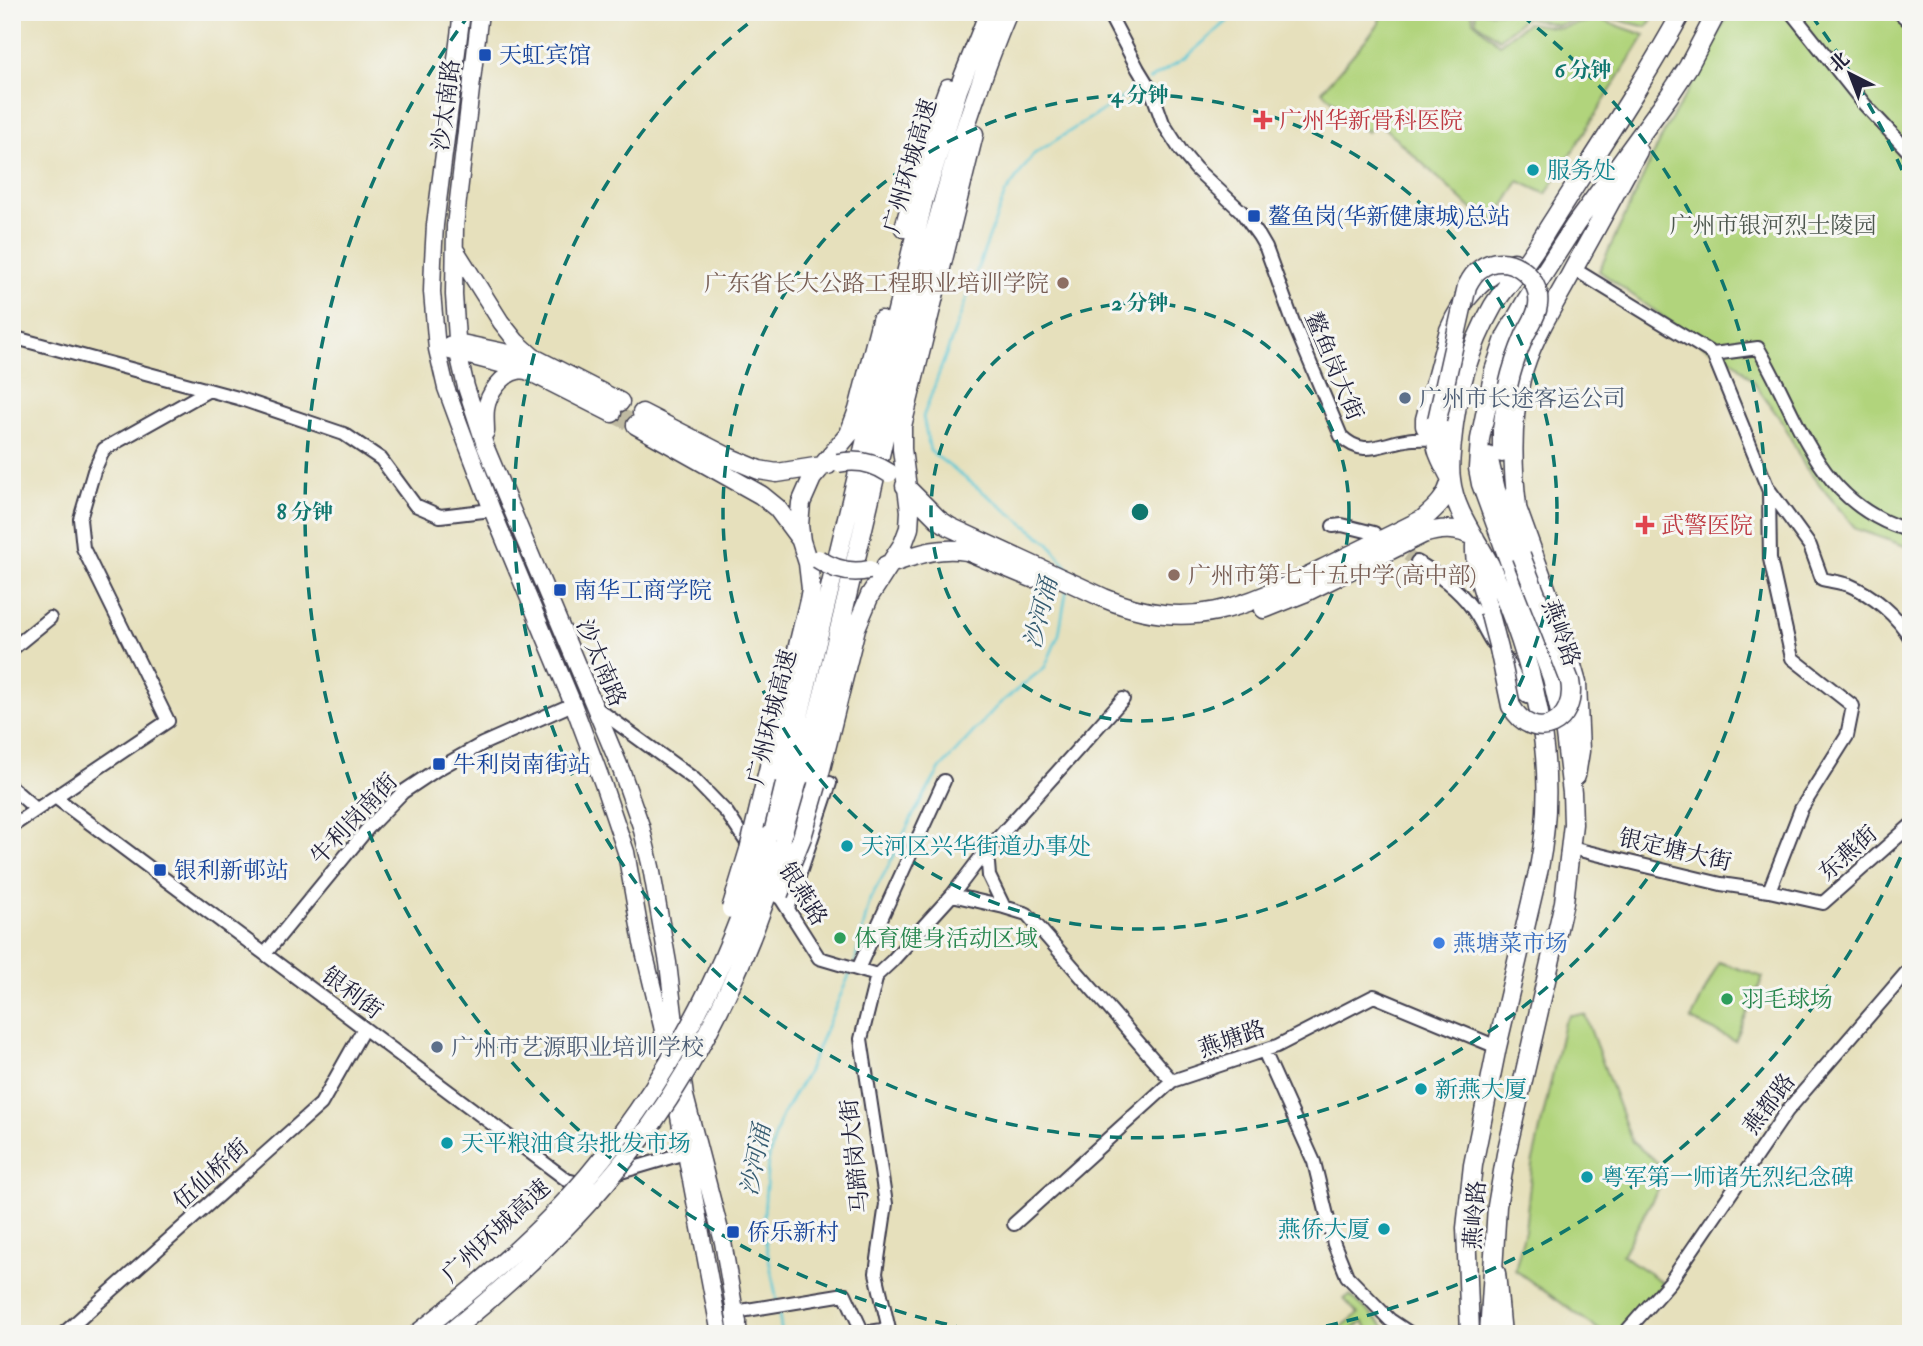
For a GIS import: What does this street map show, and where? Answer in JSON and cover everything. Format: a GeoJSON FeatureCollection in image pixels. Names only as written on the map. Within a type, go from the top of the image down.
{"type":"FeatureCollection","features":[{"type":"Feature","properties":{"kind":"highway","name":"广州环城高速"},"geometry":{"type":"LineString","coordinates":[[417,1334],[494,1271],[551,1216],[628,1126],[694,1020],[730,944],[754,881],[793,741],[924,199],[958,90],[987,12]]}},
{"type":"Feature","properties":{"kind":"highway"},"geometry":{"type":"LineString","coordinates":[[800,533],[800,508],[806,489],[832,461],[849,434],[858,410],[915,184],[935,121],[958,64],[987,12]]}},
{"type":"Feature","properties":{"kind":"highway","name":"广州环城高速"},"geometry":{"type":"LineString","coordinates":[[448,1334],[521,1271],[565,1227],[648,1129],[701,1045],[750,941],[783,845],[810,750],[942,203],[972,105],[1010,12]]}},
{"type":"Feature","properties":{"kind":"highway"},"geometry":{"type":"LineString","coordinates":[[701,1045],[760,935],[802,836],[856,628],[870,595],[907,533],[910,511],[901,434],[904,416],[963,174],[1010,12]]}},
{"type":"Feature","properties":{"kind":"highway","name":"燕岭路"},"geometry":{"type":"LineString","coordinates":[[1470,1334],[1465,1247],[1477,1140],[1539,868],[1548,802],[1541,713],[1528,664],[1490,566],[1460,508],[1451,479],[1456,406],[1468,362],[1492,307],[1530,256],[1682,12]]}},
{"type":"Feature","properties":{"kind":"highway","name":"燕岭路"},"geometry":{"type":"LineString","coordinates":[[1494,1255],[1497,1206],[1506,1154],[1564,902],[1571,848],[1572,793],[1565,734],[1552,678],[1481,484],[1478,468],[1479,446],[1493,370],[1515,319],[1593,198],[1669,96],[1688,67],[1717,12]]}},
{"type":"Feature","properties":{"kind":"highway"},"geometry":{"type":"LineString","coordinates":[[1517,506],[1514,481],[1516,409],[1522,378],[1534,343],[1669,96]]}},
{"type":"Feature","properties":{"kind":"highway"},"geometry":{"type":"LineString","coordinates":[[1435,439],[1427,432],[1425,419],[1455,317],[1484,279],[1530,256]]}},
{"type":"Feature","properties":{"kind":"highway"},"geometry":{"type":"LineString","coordinates":[[777,508],[811,559],[839,570],[869,570],[893,558],[933,550],[967,551],[1072,597],[1126,617],[1155,623],[1196,624],[1230,618],[1278,603],[1423,519],[1442,501],[1451,479],[1436,452],[1437,420],[1467,286],[1479,269],[1492,263],[1511,263],[1523,270],[1535,286],[1538,300],[1536,315],[1518,352],[1508,386],[1503,418],[1502,455],[1505,473],[1564,638],[1577,683],[1580,751],[1572,793]]}},
{"type":"Feature","properties":{"kind":"highway"},"geometry":{"type":"LineString","coordinates":[[533,365],[616,407]]}},
{"type":"Feature","properties":{"kind":"highway"},"geometry":{"type":"LineString","coordinates":[[669,1064],[693,1014],[742,878],[804,627],[811,589],[811,559],[800,533],[777,508],[639,419],[759,470],[777,473],[832,461],[863,461],[879,466],[907,488],[938,519],[970,538],[1111,601],[1164,615],[1195,615],[1238,606],[1325,575],[1431,531],[1463,531],[1475,538],[1475,555],[1504,667],[1511,706],[1522,720],[1545,727],[1559,721],[1569,707],[1572,690],[1499,500],[1491,472],[1486,408]]}},
{"type":"Feature","properties":{"kind":"highway"},"geometry":{"type":"LineString","coordinates":[[903,456],[912,484],[938,519]]}},
{"type":"Feature","properties":{"kind":"highway"},"geometry":{"type":"LineString","coordinates":[[889,473],[903,489],[910,511]]}},
{"type":"Feature","properties":{"kind":"highway"},"geometry":{"type":"LineString","coordinates":[[870,595],[895,569],[908,560],[933,550]]}},
{"type":"Feature","properties":{"kind":"highway"},"geometry":{"type":"LineString","coordinates":[[1489,1334],[1489,1298],[1494,1255]]}},
{"type":"Feature","properties":{"kind":"highway"},"geometry":{"type":"LineString","coordinates":[[735,1312],[740,1334]]}},
{"type":"Feature","properties":{"kind":"main road","name":"沙太南路"},"geometry":{"type":"LineString","coordinates":[[462,12],[435,225],[432,292],[437,349],[446,388],[492,510],[573,704],[626,852],[655,999],[654,1031],[666,1116],[685,1153]]}},
{"type":"Feature","properties":{"kind":"main road","name":"沙太南路"},"geometry":{"type":"LineString","coordinates":[[480,12],[455,226],[454,295],[458,347],[469,396],[486,448],[595,707],[628,789],[647,846],[671,986],[681,1013],[695,1087],[694,1132],[723,1242],[735,1312]]}},
{"type":"Feature","properties":{"kind":"main road"},"geometry":{"type":"LineString","coordinates":[[454,248],[501,322],[533,365]]}},
{"type":"Feature","properties":{"kind":"main road"},"geometry":{"type":"LineString","coordinates":[[437,349],[458,347],[533,365]]}},
{"type":"Feature","properties":{"kind":"main road"},"geometry":{"type":"LineString","coordinates":[[486,448],[486,410],[490,397],[505,377],[533,365]]}},
{"type":"Feature","properties":{"kind":"main road"},"geometry":{"type":"LineString","coordinates":[[452,402],[469,396]]}},
{"type":"Feature","properties":{"kind":"main road"},"geometry":{"type":"LineString","coordinates":[[685,1153],[720,1334]]}},
{"type":"Feature","properties":{"kind":"main road","name":"燕岭路"},"geometry":{"type":"LineString","coordinates":[[1494,1255],[1500,1286],[1503,1334]]}},
{"type":"Feature","properties":{"kind":"street","name":"鳌鱼岗大街"},"geometry":{"type":"LineString","coordinates":[[1108,12],[1152,92],[1163,123],[1181,152],[1250,221],[1266,248],[1340,436],[1355,447],[1367,448],[1414,438],[1435,439]]}},
{"type":"Feature","properties":{"kind":"street"},"geometry":{"type":"LineString","coordinates":[[1791,12],[1865,105],[1911,154]]}},
{"type":"Feature","properties":{"kind":"street"},"geometry":{"type":"LineString","coordinates":[[1899,12],[1911,23]]}},
{"type":"Feature","properties":{"kind":"street"},"geometry":{"type":"LineString","coordinates":[[1574,269],[1713,354],[1769,491],[1810,546],[1822,579],[1847,584],[1873,598],[1911,639]]}},
{"type":"Feature","properties":{"kind":"street"},"geometry":{"type":"LineString","coordinates":[[12,337],[209,390],[344,434],[381,459],[415,505],[440,516],[492,510]]}},
{"type":"Feature","properties":{"kind":"street"},"geometry":{"type":"LineString","coordinates":[[1713,354],[1758,348],[1818,464],[1841,492],[1856,505],[1889,525],[1911,531]]}},
{"type":"Feature","properties":{"kind":"street"},"geometry":{"type":"LineString","coordinates":[[12,826],[168,721],[83,548],[80,519],[94,471],[104,449],[209,390]]}},
{"type":"Feature","properties":{"kind":"street"},"geometry":{"type":"LineString","coordinates":[[1769,491],[1770,559],[1792,658],[1853,706],[1847,736],[1801,810],[1769,891]]}},
{"type":"Feature","properties":{"kind":"street"},"geometry":{"type":"LineString","coordinates":[[1333,526],[1342,525],[1374,533]]}},
{"type":"Feature","properties":{"kind":"street"},"geometry":{"type":"LineString","coordinates":[[1417,562],[1457,591],[1471,606],[1493,644],[1508,662],[1524,693],[1537,700]]}},
{"type":"Feature","properties":{"kind":"street"},"geometry":{"type":"LineString","coordinates":[[12,649],[50,618]]}},
{"type":"Feature","properties":{"kind":"street"},"geometry":{"type":"LineString","coordinates":[[877,975],[952,895],[986,851],[1123,699]]}},
{"type":"Feature","properties":{"kind":"street","name":"牛利岗南街"},"geometry":{"type":"LineString","coordinates":[[265,954],[369,827],[403,792],[482,744],[573,704]]}},
{"type":"Feature","properties":{"kind":"street","name":"银燕路"},"geometry":{"type":"LineString","coordinates":[[595,707],[694,779],[712,796],[739,831],[819,958],[877,975]]}},
{"type":"Feature","properties":{"kind":"street"},"geometry":{"type":"LineString","coordinates":[[858,970],[944,780]]}},
{"type":"Feature","properties":{"kind":"street"},"geometry":{"type":"LineString","coordinates":[[788,909],[830,783]]}},
{"type":"Feature","properties":{"kind":"street"},"geometry":{"type":"LineString","coordinates":[[12,788],[36,809]]}},
{"type":"Feature","properties":{"kind":"street","name":"银利街"},"geometry":{"type":"LineString","coordinates":[[55,797],[567,1180],[587,1182],[685,1153]]}},
{"type":"Feature","properties":{"kind":"street","name":"东燕街"},"geometry":{"type":"LineString","coordinates":[[1769,891],[1823,903],[1911,825]]}},
{"type":"Feature","properties":{"kind":"street","name":"银定塘大街"},"geometry":{"type":"LineString","coordinates":[[1571,848],[1721,884],[1769,891]]}},
{"type":"Feature","properties":{"kind":"street"},"geometry":{"type":"LineString","coordinates":[[986,851],[989,876],[1004,907]]}},
{"type":"Feature","properties":{"kind":"street"},"geometry":{"type":"LineString","coordinates":[[952,895],[1027,915],[1172,1081]]}},
{"type":"Feature","properties":{"kind":"street","name":"燕都路"},"geometry":{"type":"LineString","coordinates":[[1624,1334],[1670,1282],[1787,1111],[1906,973]]}},
{"type":"Feature","properties":{"kind":"street","name":"马蹄岗大街"},"geometry":{"type":"LineString","coordinates":[[877,975],[861,1039],[886,1204],[876,1273],[889,1331]]}},
{"type":"Feature","properties":{"kind":"street","name":"燕塘路"},"geometry":{"type":"LineString","coordinates":[[1014,1224],[1172,1081],[1277,1046],[1374,996],[1497,1047]]}},
{"type":"Feature","properties":{"kind":"street","name":"伍仙桥街"},"geometry":{"type":"LineString","coordinates":[[63,1334],[321,1104],[364,1028]]}},
{"type":"Feature","properties":{"kind":"street"},"geometry":{"type":"LineString","coordinates":[[1264,1051],[1314,1162],[1334,1244],[1347,1276],[1390,1320],[1411,1334]]}},
{"type":"Feature","properties":{"kind":"street"},"geometry":{"type":"LineString","coordinates":[[735,1312],[845,1294],[863,1333],[889,1331]]}},
{"type":"Feature","properties":{"kind":"green space"},"geometry":{"type":"Polygon","coordinates":[[[1380,12],[1472,12],[1473,21],[1499,44],[1527,23],[1560,28],[1598,19],[1645,35],[1546,194],[1519,181],[1491,227],[1378,122],[1367,132],[1322,91],[1379,24],[1380,12]]]}},
{"type":"Feature","properties":{"kind":"green space"},"geometry":{"type":"Polygon","coordinates":[[[1475,12],[1656,12],[1647,27],[1599,15],[1558,25],[1526,17],[1499,39],[1476,22],[1475,12]]]}},
{"type":"Feature","properties":{"kind":"green space","name":"广州市银河烈士陵园"},"geometry":{"type":"Polygon","coordinates":[[[1729,12],[1911,12],[1911,548],[1856,529],[1805,467],[1783,423],[1751,379],[1734,361],[1704,346],[1599,271],[1666,128],[1704,64],[1729,12]]]}},
{"type":"Feature","properties":{"kind":"green space","name":"羽毛球场"},"geometry":{"type":"Polygon","coordinates":[[[1719,962],[1763,977],[1735,1041],[1691,1020],[1719,962]]]}},
{"type":"Feature","properties":{"kind":"green space"},"geometry":{"type":"Polygon","coordinates":[[[1570,1015],[1585,1015],[1632,1142],[1668,1171],[1622,1255],[1664,1283],[1623,1334],[1605,1334],[1515,1270],[1525,1230],[1532,1165],[1564,1023],[1570,1015]]]}},
{"type":"Feature","properties":{"kind":"green space"},"geometry":{"type":"Polygon","coordinates":[[[1350,1295],[1393,1334],[1371,1334],[1363,1322],[1346,1334],[1339,1334],[1336,1331],[1358,1314],[1344,1299],[1350,1295]]]}},
{"type":"Feature","properties":{"kind":"waterway","name":"沙河涌"},"geometry":{"type":"LineString","coordinates":[[1149,80],[1185,58],[1238,12]]}},
{"type":"Feature","properties":{"kind":"waterway","name":"沙河涌"},"geometry":{"type":"LineString","coordinates":[[1069,575],[1070,571],[1049,543],[930,451],[923,417],[1005,194],[1034,154],[1144,84]]}},
{"type":"Feature","properties":{"kind":"waterway","name":"沙河涌"},"geometry":{"type":"LineString","coordinates":[[855,962],[870,899],[912,817],[940,769],[998,705],[1045,667],[1059,634],[1067,588]]}},
{"type":"Feature","properties":{"kind":"waterway","name":"沙河涌"},"geometry":{"type":"LineString","coordinates":[[777,1302],[763,1227],[768,1161],[781,1117],[807,1073],[851,971]]}},
{"type":"Feature","properties":{"kind":"waterway","name":"沙河涌"},"geometry":{"type":"LineString","coordinates":[[778,1308],[782,1334]]}},
{"type":"Feature","properties":{"kind":"tunnel"},"geometry":{"type":"LineString","coordinates":[[612,413],[636,425]]}},
{"type":"Feature","properties":{"kind":"tunnel"},"geometry":{"type":"LineString","coordinates":[[1392,545],[1417,562]]}},
{"type":"Feature","properties":{"kind":"place","name":"天虹宾馆"},"geometry":{"type":"Point","coordinates":[485,55]}},
{"type":"Feature","properties":{"kind":"place","name":"广州华新骨科医院"},"geometry":{"type":"Point","coordinates":[1263,120]}},
{"type":"Feature","properties":{"kind":"place","name":"服务处"},"geometry":{"type":"Point","coordinates":[1533,170]}},
{"type":"Feature","properties":{"kind":"place","name":"鳌鱼岗(华新健康城)总站"},"geometry":{"type":"Point","coordinates":[1254,216]}},
{"type":"Feature","properties":{"kind":"place","name":"广东省长大公路工程职业培训学院"},"geometry":{"type":"Point","coordinates":[1063,283]}},
{"type":"Feature","properties":{"kind":"place","name":"广州市长途客运公司"},"geometry":{"type":"Point","coordinates":[1405,398]}},
{"type":"Feature","properties":{"kind":"place","name":"武警医院"},"geometry":{"type":"Point","coordinates":[1645,525]}},
{"type":"Feature","properties":{"kind":"place","name":"广州市第七十五中学(高中部)"},"geometry":{"type":"Point","coordinates":[1174,575]}},
{"type":"Feature","properties":{"kind":"place","name":"南华工商学院"},"geometry":{"type":"Point","coordinates":[560,590]}},
{"type":"Feature","properties":{"kind":"place","name":"牛利岗南街站"},"geometry":{"type":"Point","coordinates":[439,764]}},
{"type":"Feature","properties":{"kind":"place","name":"天河区兴华街道办事处"},"geometry":{"type":"Point","coordinates":[847,846]}},
{"type":"Feature","properties":{"kind":"place","name":"银利新邨站"},"geometry":{"type":"Point","coordinates":[160,870]}},
{"type":"Feature","properties":{"kind":"place","name":"体育健身活动区域"},"geometry":{"type":"Point","coordinates":[840,938]}},
{"type":"Feature","properties":{"kind":"place","name":"燕塘菜市场"},"geometry":{"type":"Point","coordinates":[1439,943]}},
{"type":"Feature","properties":{"kind":"place","name":"羽毛球场"},"geometry":{"type":"Point","coordinates":[1727,999]}},
{"type":"Feature","properties":{"kind":"place","name":"广州市艺源职业培训学校"},"geometry":{"type":"Point","coordinates":[437,1047]}},
{"type":"Feature","properties":{"kind":"place","name":"新燕大厦"},"geometry":{"type":"Point","coordinates":[1421,1089]}},
{"type":"Feature","properties":{"kind":"place","name":"天平粮油食杂批发市场"},"geometry":{"type":"Point","coordinates":[447,1143]}},
{"type":"Feature","properties":{"kind":"place","name":"粤军第一师诸先烈纪念碑"},"geometry":{"type":"Point","coordinates":[1587,1177]}},
{"type":"Feature","properties":{"kind":"place","name":"燕侨大厦"},"geometry":{"type":"Point","coordinates":[1384,1229]}},
{"type":"Feature","properties":{"kind":"place","name":"侨乐新村"},"geometry":{"type":"Point","coordinates":[733,1232]}}]}
